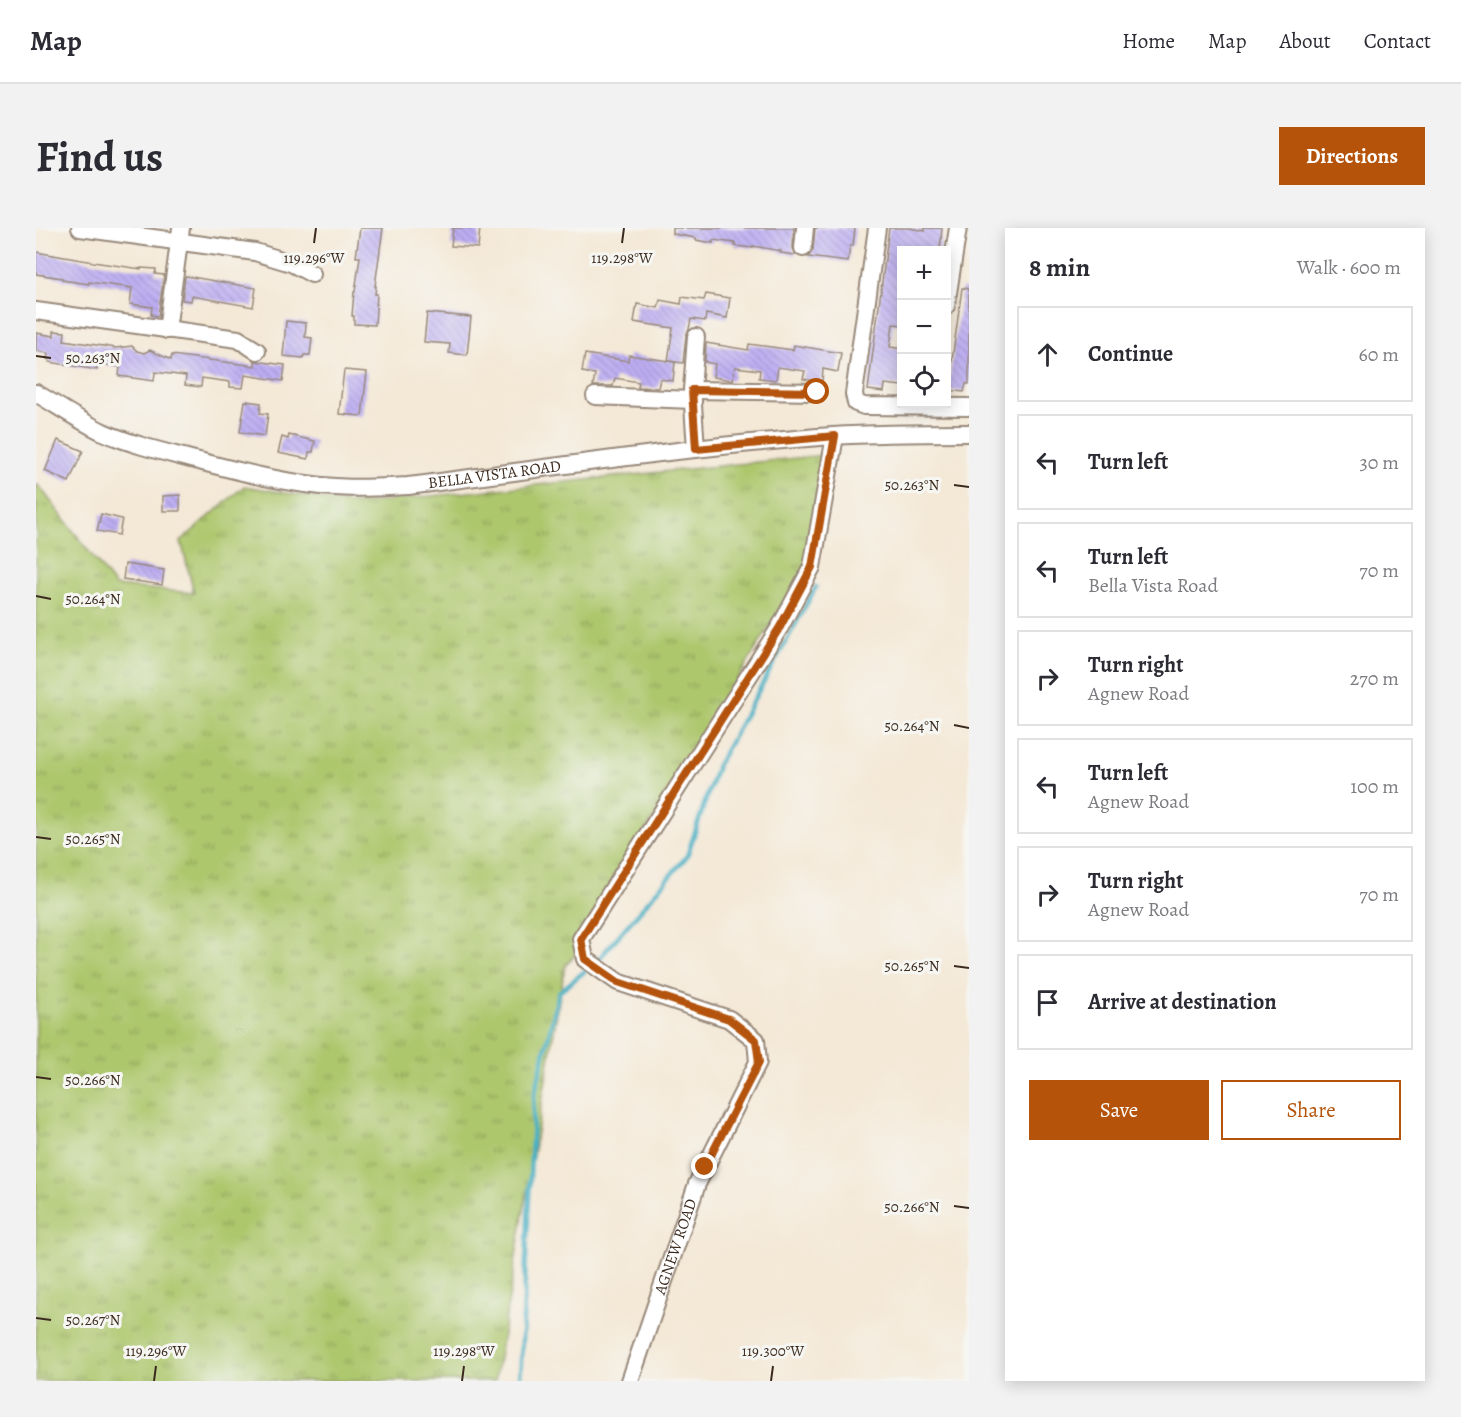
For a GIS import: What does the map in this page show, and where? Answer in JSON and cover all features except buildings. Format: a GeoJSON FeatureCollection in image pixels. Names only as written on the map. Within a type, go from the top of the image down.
{"type":"FeatureCollection","features":[{"type":"Feature","properties":{"kind":"street"},"geometry":{"type":"LineString","coordinates":[[80,228],[180,235],[255,252],[291,263],[312,274]]}},
{"type":"Feature","properties":{"kind":"street"},"geometry":{"type":"LineString","coordinates":[[803,248],[805,228]]}},
{"type":"Feature","properties":{"kind":"street"},"geometry":{"type":"LineString","coordinates":[[877,228],[854,394],[856,403],[864,406],[897,406]]}},
{"type":"Feature","properties":{"kind":"street"},"geometry":{"type":"LineString","coordinates":[[947,300],[957,228]]}},
{"type":"Feature","properties":{"kind":"street"},"geometry":{"type":"LineString","coordinates":[[167,330],[180,235]]}},
{"type":"Feature","properties":{"kind":"street"},"geometry":{"type":"LineString","coordinates":[[36,311],[238,339],[257,351]]}},
{"type":"Feature","properties":{"kind":"street"},"geometry":{"type":"LineString","coordinates":[[696,338],[692,395],[696,449]]}},
{"type":"Feature","properties":{"kind":"street"},"geometry":{"type":"LineString","coordinates":[[595,396],[817,392]]}},
{"type":"Feature","properties":{"kind":"street","name":"BELLA VISTA ROAD"},"geometry":{"type":"LineString","coordinates":[[36,393],[89,425],[151,449],[246,474],[335,488],[408,486],[696,449],[835,436],[969,433]]}},
{"type":"Feature","properties":{"kind":"street"},"geometry":{"type":"LineString","coordinates":[[951,406],[969,407]]}},
{"type":"Feature","properties":{"kind":"street"},"geometry":{"type":"LineString","coordinates":[[933,408],[933,433]]}},
{"type":"Feature","properties":{"kind":"street","name":"AGNEW ROAD"},"geometry":{"type":"LineString","coordinates":[[630,1381],[697,1184],[759,1062],[756,1040],[729,1019],[618,982],[585,959],[581,939],[780,627],[812,567],[835,436]]}},
{"type":"Feature","properties":{"kind":"green space"},"geometry":{"type":"Polygon","coordinates":[[[834,454],[807,565],[579,940],[580,949],[565,966],[495,1381],[36,1381],[36,484],[115,586],[194,593],[181,541],[244,486],[355,504],[834,454]]]}},
{"type":"Feature","properties":{"kind":"waterway"},"geometry":{"type":"LineString","coordinates":[[597,961],[687,856],[717,766],[816,587]]}},
{"type":"Feature","properties":{"kind":"waterway"},"geometry":{"type":"LineString","coordinates":[[520,1381],[534,1097],[559,992],[590,967]]}},
{"type":"Feature","properties":{"kind":"route"},"geometry":{"type":"LineString","coordinates":[[705,1167],[759,1062],[756,1040],[729,1019],[618,982],[585,959],[581,939],[780,627],[812,567],[835,436],[696,449],[692,390],[817,392]]}}]}
